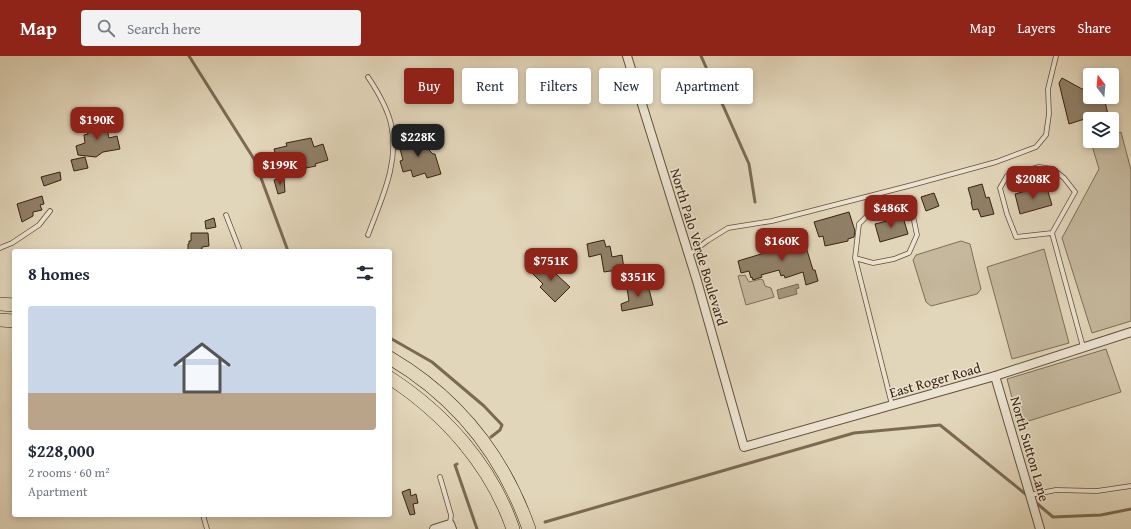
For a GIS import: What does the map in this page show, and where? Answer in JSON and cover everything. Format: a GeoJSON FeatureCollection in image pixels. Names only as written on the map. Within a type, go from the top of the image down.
{"type":"FeatureCollection","features":[{"type":"Feature","properties":{"kind":"main road"},"geometry":{"type":"LineString","coordinates":[[0,304],[12,305]]}},
{"type":"Feature","properties":{"kind":"main road"},"geometry":{"type":"LineString","coordinates":[[0,320],[12,321]]}},
{"type":"Feature","properties":{"kind":"main road"},"geometry":{"type":"LineString","coordinates":[[392,359],[429,385],[464,418],[479,435],[491,451],[512,487],[529,529]]}},
{"type":"Feature","properties":{"kind":"main road"},"geometry":{"type":"LineString","coordinates":[[392,379],[412,392],[428,406],[459,438],[476,459],[491,481],[503,505],[512,529]]}},
{"type":"Feature","properties":{"kind":"street","name":"North Palo Verde Boulevard"},"geometry":{"type":"LineString","coordinates":[[627,56],[697,281],[744,446]]}},
{"type":"Feature","properties":{"kind":"street","name":"East Roger Road"},"geometry":{"type":"LineString","coordinates":[[744,446],[995,376],[1131,332]]}},
{"type":"Feature","properties":{"kind":"street","name":"North Sutton Lane"},"geometry":{"type":"LineString","coordinates":[[995,376],[1040,529]]}},
{"type":"Feature","properties":{"kind":"street"},"geometry":{"type":"LineString","coordinates":[[434,529],[451,527]]}},
{"type":"Feature","properties":{"kind":"lane"},"geometry":{"type":"LineString","coordinates":[[688,256],[707,241],[728,228],[772,221],[905,187],[996,162],[1036,146],[1046,135],[1049,114],[1048,89],[1056,56]]}},
{"type":"Feature","properties":{"kind":"lane"},"geometry":{"type":"LineString","coordinates":[[368,77],[381,97],[391,125],[393,149],[392,162],[386,186],[368,235]]}},
{"type":"Feature","properties":{"kind":"lane"},"geometry":{"type":"LineString","coordinates":[[1052,233],[1016,237],[1007,214],[1000,188],[1008,176],[1038,167],[1053,169],[1064,178],[1075,192],[1052,233],[1083,348]]}},
{"type":"Feature","properties":{"kind":"lane"},"geometry":{"type":"LineString","coordinates":[[855,258],[873,263],[894,259],[908,253],[917,235],[912,212],[897,205],[873,210],[859,224],[855,258],[892,405]]}},
{"type":"Feature","properties":{"kind":"lane"},"geometry":{"type":"LineString","coordinates":[[0,248],[12,243],[39,225],[50,211]]}},
{"type":"Feature","properties":{"kind":"lane"},"geometry":{"type":"LineString","coordinates":[[226,215],[239,249]]}},
{"type":"Feature","properties":{"kind":"lane"},"geometry":{"type":"LineString","coordinates":[[440,477],[451,515],[451,527]]}},
{"type":"Feature","properties":{"kind":"lane"},"geometry":{"type":"LineString","coordinates":[[1030,495],[1056,490],[1097,491],[1131,486]]}},
{"type":"Feature","properties":{"kind":"lane"},"geometry":{"type":"LineString","coordinates":[[204,517],[207,529]]}},
{"type":"Feature","properties":{"kind":"shaded area"},"geometry":{"type":"Polygon","coordinates":[[[1121,132],[1131,170],[1131,321],[1092,333],[1062,238],[1099,169],[1093,148],[1119,148],[1119,133],[1121,132]]]}},
{"type":"Feature","properties":{"kind":"shaded area"},"geometry":{"type":"Polygon","coordinates":[[[961,241],[970,244],[981,289],[977,294],[931,306],[926,302],[913,260],[916,255],[961,241]]]}},
{"type":"Feature","properties":{"kind":"shaded area"},"geometry":{"type":"Polygon","coordinates":[[[1044,249],[1069,343],[1012,359],[987,267],[1044,249]]]}},
{"type":"Feature","properties":{"kind":"shaded area"},"geometry":{"type":"Polygon","coordinates":[[[745,275],[749,282],[761,279],[763,280],[765,286],[771,288],[774,297],[746,305],[738,276],[745,275]]]}},
{"type":"Feature","properties":{"kind":"shaded area"},"geometry":{"type":"Polygon","coordinates":[[[798,284],[799,288],[796,289],[797,294],[779,299],[777,290],[798,284]]]}},
{"type":"Feature","properties":{"kind":"shaded area"},"geometry":{"type":"Polygon","coordinates":[[[1106,349],[1121,392],[1019,424],[1007,379],[1106,349]]]}},
{"type":"Feature","properties":{"kind":"building"},"geometry":{"type":"Polygon","coordinates":[[[1062,78],[1083,89],[1083,104],[1106,104],[1107,112],[1083,112],[1083,120],[1069,124],[1059,83],[1062,78]]]}},
{"type":"Feature","properties":{"kind":"building"},"geometry":{"type":"Polygon","coordinates":[[[105,121],[109,138],[117,136],[120,149],[103,152],[96,157],[78,155],[76,146],[85,143],[84,135],[88,134],[86,125],[105,121]]]}},
{"type":"Feature","properties":{"kind":"building"},"geometry":{"type":"Polygon","coordinates":[[[415,136],[433,154],[435,154],[441,174],[427,178],[425,173],[413,177],[411,170],[403,172],[400,161],[403,160],[398,142],[415,136]]]}},
{"type":"Feature","properties":{"kind":"building"},"geometry":{"type":"Polygon","coordinates":[[[311,138],[314,147],[323,144],[328,160],[315,164],[316,166],[306,168],[306,166],[281,173],[274,149],[287,146],[286,143],[311,138]]]}},
{"type":"Feature","properties":{"kind":"building"},"geometry":{"type":"Polygon","coordinates":[[[85,157],[88,168],[74,171],[71,160],[85,157]]]}},
{"type":"Feature","properties":{"kind":"building"},"geometry":{"type":"Polygon","coordinates":[[[60,172],[61,180],[44,186],[41,177],[60,172]]]}},
{"type":"Feature","properties":{"kind":"building"},"geometry":{"type":"Polygon","coordinates":[[[284,178],[285,192],[278,194],[274,180],[284,178]]]}},
{"type":"Feature","properties":{"kind":"building"},"geometry":{"type":"Polygon","coordinates":[[[982,184],[986,198],[989,197],[994,214],[981,217],[978,209],[973,210],[968,188],[982,184]]]}},
{"type":"Feature","properties":{"kind":"building"},"geometry":{"type":"Polygon","coordinates":[[[1046,185],[1052,205],[1020,214],[1015,194],[1046,185]]]}},
{"type":"Feature","properties":{"kind":"building"},"geometry":{"type":"Polygon","coordinates":[[[934,193],[939,206],[926,211],[921,197],[934,193]]]}},
{"type":"Feature","properties":{"kind":"building"},"geometry":{"type":"Polygon","coordinates":[[[42,196],[44,204],[40,205],[42,210],[33,212],[33,216],[22,222],[17,204],[42,196]]]}},
{"type":"Feature","properties":{"kind":"building"},"geometry":{"type":"Polygon","coordinates":[[[849,212],[855,231],[854,237],[848,239],[848,241],[825,246],[823,236],[819,237],[814,222],[849,212]]]}},
{"type":"Feature","properties":{"kind":"building"},"geometry":{"type":"Polygon","coordinates":[[[903,217],[908,234],[880,242],[875,224],[903,217]]]}},
{"type":"Feature","properties":{"kind":"building"},"geometry":{"type":"Polygon","coordinates":[[[214,218],[216,227],[206,229],[205,221],[214,218]]]}},
{"type":"Feature","properties":{"kind":"building"},"geometry":{"type":"Polygon","coordinates":[[[191,233],[208,233],[209,246],[202,247],[202,249],[188,249],[189,241],[191,241],[191,233]]]}},
{"type":"Feature","properties":{"kind":"building"},"geometry":{"type":"Polygon","coordinates":[[[796,236],[797,239],[803,237],[818,281],[806,285],[803,272],[785,278],[784,275],[781,276],[779,270],[761,275],[762,277],[753,280],[749,271],[741,273],[738,261],[781,248],[780,245],[790,242],[788,238],[796,236]]]}},
{"type":"Feature","properties":{"kind":"building"},"geometry":{"type":"Polygon","coordinates":[[[604,240],[606,247],[610,246],[612,257],[622,255],[624,269],[604,272],[601,254],[589,257],[587,244],[604,240]]]}},
{"type":"Feature","properties":{"kind":"building"},"geometry":{"type":"Polygon","coordinates":[[[542,261],[570,287],[555,302],[540,287],[543,284],[532,273],[542,261]]]}},
{"type":"Feature","properties":{"kind":"building"},"geometry":{"type":"Polygon","coordinates":[[[648,285],[653,305],[622,311],[621,304],[629,301],[627,288],[648,285]]]}},
{"type":"Feature","properties":{"kind":"building"},"geometry":{"type":"Polygon","coordinates":[[[410,489],[411,496],[416,494],[418,503],[413,504],[415,514],[410,515],[402,492],[410,489]]]}},
{"type":"Feature","properties":{"kind":"waterway"},"geometry":{"type":"LineString","coordinates":[[189,56],[254,159],[287,249]]}},
{"type":"Feature","properties":{"kind":"waterway"},"geometry":{"type":"LineString","coordinates":[[701,56],[749,164],[755,202]]}},
{"type":"Feature","properties":{"kind":"waterway"},"geometry":{"type":"LineString","coordinates":[[392,339],[432,362],[484,406],[502,425],[500,430],[491,437]]}},
{"type":"Feature","properties":{"kind":"waterway"},"geometry":{"type":"LineString","coordinates":[[545,522],[854,433],[940,425],[1028,496]]}},
{"type":"Feature","properties":{"kind":"waterway"},"geometry":{"type":"LineString","coordinates":[[457,464],[455,465],[477,529]]}},
{"type":"Feature","properties":{"kind":"waterway"},"geometry":{"type":"LineString","coordinates":[[1034,501],[1053,517],[1101,515],[1131,509]]}}]}
